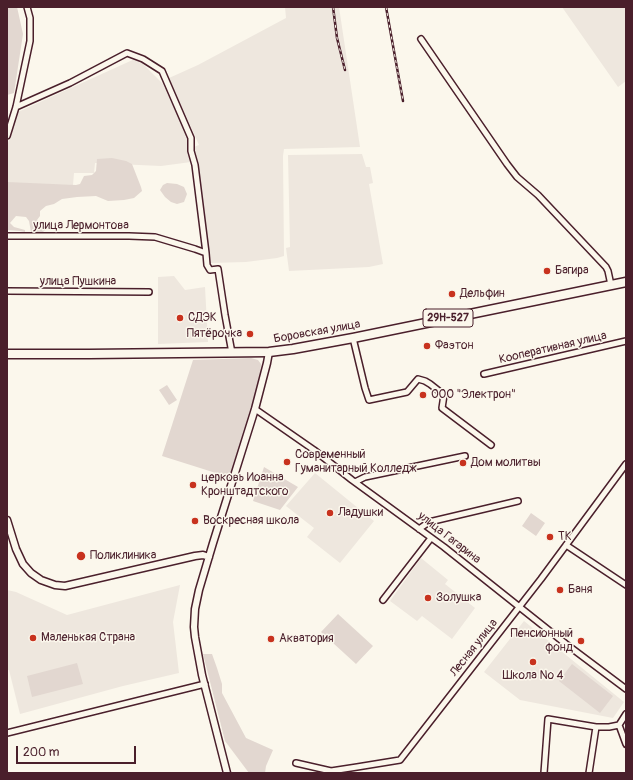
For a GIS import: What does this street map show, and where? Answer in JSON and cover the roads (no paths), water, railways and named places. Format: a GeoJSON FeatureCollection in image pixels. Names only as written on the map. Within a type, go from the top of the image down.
{"type":"FeatureCollection","features":[{"type":"Feature","properties":{"kind":"main road","name":"Боровская улица"},"geometry":{"type":"LineString","coordinates":[[7,354],[269,352],[353,338],[626,282]]}},
{"type":"Feature","properties":{"kind":"street"},"geometry":{"type":"LineString","coordinates":[[7,136],[16,107],[30,40],[30,18],[27,7]]}},
{"type":"Feature","properties":{"kind":"street"},"geometry":{"type":"LineString","coordinates":[[421,39],[517,177],[538,195],[606,267],[611,285]]}},
{"type":"Feature","properties":{"kind":"street"},"geometry":{"type":"LineString","coordinates":[[16,107],[70,83],[127,53],[143,59],[162,71],[191,138],[191,151],[195,165],[207,265],[210,270],[218,269],[232,353]]}},
{"type":"Feature","properties":{"kind":"street","name":"улица Лермонтова"},"geometry":{"type":"LineString","coordinates":[[7,236],[155,237],[206,253]]}},
{"type":"Feature","properties":{"kind":"street","name":"улица Пушкина"},"geometry":{"type":"LineString","coordinates":[[7,291],[149,292]]}},
{"type":"Feature","properties":{"kind":"street"},"geometry":{"type":"LineString","coordinates":[[353,338],[369,400],[407,392],[418,379],[425,381],[444,395],[442,408],[491,445]]}},
{"type":"Feature","properties":{"kind":"street","name":"Кооперативная улица"},"geometry":{"type":"LineString","coordinates":[[484,374],[626,341]]}},
{"type":"Feature","properties":{"kind":"street"},"geometry":{"type":"LineString","coordinates":[[228,773],[205,684],[195,637],[195,609],[209,557],[254,410],[269,352]]}},
{"type":"Feature","properties":{"kind":"street","name":"улица Гагарина"},"geometry":{"type":"LineString","coordinates":[[254,410],[314,450],[431,538],[626,689]]}},
{"type":"Feature","properties":{"kind":"street"},"geometry":{"type":"LineString","coordinates":[[355,482],[365,477],[465,456]]}},
{"type":"Feature","properties":{"kind":"street","name":"Лесная улица"},"geometry":{"type":"LineString","coordinates":[[296,763],[331,771],[400,760],[519,607],[626,464]]}},
{"type":"Feature","properties":{"kind":"street"},"geometry":{"type":"LineString","coordinates":[[419,529],[429,522],[518,501]]}},
{"type":"Feature","properties":{"kind":"street"},"geometry":{"type":"LineString","coordinates":[[7,520],[16,549],[23,564],[31,573],[41,580],[54,585],[65,586],[195,556],[203,555],[209,557]]}},
{"type":"Feature","properties":{"kind":"street"},"geometry":{"type":"LineString","coordinates":[[383,600],[431,538]]}},
{"type":"Feature","properties":{"kind":"street"},"geometry":{"type":"LineString","coordinates":[[566,545],[626,586]]}},
{"type":"Feature","properties":{"kind":"street"},"geometry":{"type":"LineString","coordinates":[[7,733],[205,684]]}},
{"type":"Feature","properties":{"kind":"street"},"geometry":{"type":"LineString","coordinates":[[544,773],[548,719],[596,727],[608,727],[619,724],[626,714]]}},
{"type":"Feature","properties":{"kind":"street"},"geometry":{"type":"LineString","coordinates":[[619,724],[626,744]]}},
{"type":"Feature","properties":{"kind":"street"},"geometry":{"type":"LineString","coordinates":[[589,773],[596,727]]}},
{"type":"Feature","properties":{"kind":"railway"},"geometry":{"type":"LineString","coordinates":[[333,7],[337,38],[345,70]]}},
{"type":"Feature","properties":{"kind":"railway"},"geometry":{"type":"LineString","coordinates":[[386,7],[403,101]]}},
{"type":"Feature","properties":{"kind":"place","name":"Багира"},"geometry":{"type":"Point","coordinates":[547,271]}},
{"type":"Feature","properties":{"kind":"place","name":"Дельфин"},"geometry":{"type":"Point","coordinates":[452,294]}},
{"type":"Feature","properties":{"kind":"place","name":"СДЭК"},"geometry":{"type":"Point","coordinates":[180,318]}},
{"type":"Feature","properties":{"kind":"place","name":"Пятёрочка"},"geometry":{"type":"Point","coordinates":[250,334]}},
{"type":"Feature","properties":{"kind":"place","name":"Фаэтон"},"geometry":{"type":"Point","coordinates":[427,346]}},
{"type":"Feature","properties":{"kind":"place","name":"ООО \"Электрон\""},"geometry":{"type":"Point","coordinates":[423,395]}},
{"type":"Feature","properties":{"kind":"place","name":"Современный Гуманитарный Колледж"},"geometry":{"type":"Point","coordinates":[287,462]}},
{"type":"Feature","properties":{"kind":"place","name":"Дом молитвы"},"geometry":{"type":"Point","coordinates":[463,463]}},
{"type":"Feature","properties":{"kind":"place","name":"церковь Иоанна Кронштадтского"},"geometry":{"type":"Point","coordinates":[193,485]}},
{"type":"Feature","properties":{"kind":"place","name":"Ладушки"},"geometry":{"type":"Point","coordinates":[330,513]}},
{"type":"Feature","properties":{"kind":"place","name":"Воскресная школа"},"geometry":{"type":"Point","coordinates":[195,521]}},
{"type":"Feature","properties":{"kind":"place","name":"ТК"},"geometry":{"type":"Point","coordinates":[550,537]}},
{"type":"Feature","properties":{"kind":"place","name":"Поликлиника"},"geometry":{"type":"Point","coordinates":[81,556]}},
{"type":"Feature","properties":{"kind":"place","name":"Баня"},"geometry":{"type":"Point","coordinates":[560,590]}},
{"type":"Feature","properties":{"kind":"place","name":"Золушка"},"geometry":{"type":"Point","coordinates":[428,598]}},
{"type":"Feature","properties":{"kind":"place","name":"Маленькая Страна"},"geometry":{"type":"Point","coordinates":[33,638]}},
{"type":"Feature","properties":{"kind":"place","name":"Акватория"},"geometry":{"type":"Point","coordinates":[271,639]}},
{"type":"Feature","properties":{"kind":"place","name":"Пенсионный фонд"},"geometry":{"type":"Point","coordinates":[581,641]}},
{"type":"Feature","properties":{"kind":"place","name":"Школа № 4"},"geometry":{"type":"Point","coordinates":[533,662]}}]}
